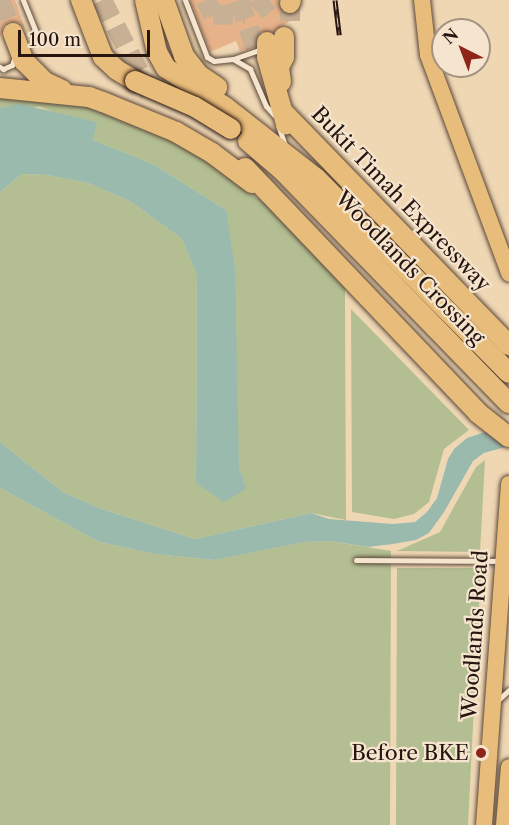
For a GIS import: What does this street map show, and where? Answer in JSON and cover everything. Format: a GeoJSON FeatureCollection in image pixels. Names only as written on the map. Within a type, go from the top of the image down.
{"type":"FeatureCollection","features":[{"type":"Feature","properties":{"kind":"highway"},"geometry":{"type":"LineString","coordinates":[[81,0],[103,57],[117,70],[135,81],[195,107],[251,143],[283,160]]}},
{"type":"Feature","properties":{"kind":"highway","name":"Woodlands Crossing"},"geometry":{"type":"LineString","coordinates":[[145,0],[157,52],[166,68],[225,107],[509,373]]}},
{"type":"Feature","properties":{"kind":"highway","name":"Woodlands Crossing"},"geometry":{"type":"LineString","coordinates":[[164,0],[184,56],[194,70],[256,115],[283,160]]}},
{"type":"Feature","properties":{"kind":"highway","name":"Woodlands Crossing"},"geometry":{"type":"LineString","coordinates":[[277,32],[259,62],[278,93],[294,147],[309,186],[509,403]]}},
{"type":"Feature","properties":{"kind":"highway"},"geometry":{"type":"LineString","coordinates":[[277,32],[284,57],[279,67],[282,79],[278,93]]}},
{"type":"Feature","properties":{"kind":"highway","name":"Woodlands Crossing"},"geometry":{"type":"LineString","coordinates":[[22,35],[24,61],[37,75],[60,90]]}},
{"type":"Feature","properties":{"kind":"highway","name":"Woodlands Crossing"},"geometry":{"type":"LineString","coordinates":[[1,80],[123,104],[167,119],[216,147],[245,168],[309,186]]}},
{"type":"Feature","properties":{"kind":"highway","name":"Woodlands Crossing"},"geometry":{"type":"LineString","coordinates":[[1,80],[89,97]]}},
{"type":"Feature","properties":{"kind":"highway","name":"Woodlands Crossing"},"geometry":{"type":"LineString","coordinates":[[152,95],[157,101],[177,108],[238,140],[283,160]]}},
{"type":"Feature","properties":{"kind":"highway"},"geometry":{"type":"LineString","coordinates":[[89,97],[176,132],[212,153],[237,170],[290,216]]}},
{"type":"Feature","properties":{"kind":"highway","name":"Bukit Timah Expressway"},"geometry":{"type":"LineString","coordinates":[[283,112],[509,345]]}},
{"type":"Feature","properties":{"kind":"highway"},"geometry":{"type":"LineString","coordinates":[[245,168],[478,413],[509,438]]}},
{"type":"Feature","properties":{"kind":"main road"},"geometry":{"type":"LineString","coordinates":[[422,0],[428,55],[509,273]]}},
{"type":"Feature","properties":{"kind":"main road","name":"Woodlands Road"},"geometry":{"type":"LineString","coordinates":[[484,825],[508,492]]}},
{"type":"Feature","properties":{"kind":"main road"},"geometry":{"type":"LineString","coordinates":[[504,825],[509,767]]}},
{"type":"Feature","properties":{"kind":"lane"},"geometry":{"type":"LineString","coordinates":[[1,80],[3,69],[12,65],[22,35],[23,0]]}},
{"type":"Feature","properties":{"kind":"lane"},"geometry":{"type":"LineString","coordinates":[[184,0],[207,57],[214,61],[233,59],[277,32]]}},
{"type":"Feature","properties":{"kind":"lane"},"geometry":{"type":"LineString","coordinates":[[233,59],[250,69],[266,106],[274,112],[283,160]]}},
{"type":"Feature","properties":{"kind":"lane"},"geometry":{"type":"LineString","coordinates":[[356,560],[502,561]]}},
{"type":"Feature","properties":{"kind":"lane"},"geometry":{"type":"LineString","coordinates":[[491,706],[509,690]]}},
{"type":"Feature","properties":{"kind":"green space"},"geometry":{"type":"Polygon","coordinates":[[[0,92],[57,96],[169,133],[267,205],[345,287],[346,520],[311,513],[195,539],[99,508],[63,492],[0,442],[0,192],[22,174],[48,175],[88,183],[130,201],[182,239],[197,274],[196,483],[245,489],[239,467],[226,210],[153,164],[93,140],[96,122],[64,116],[40,107],[0,108],[0,92]]]}},
{"type":"Feature","properties":{"kind":"green space"},"geometry":{"type":"Polygon","coordinates":[[[351,309],[469,430],[444,449],[429,502],[414,514],[394,519],[352,512],[351,309]]]}},
{"type":"Feature","properties":{"kind":"green space"},"geometry":{"type":"Polygon","coordinates":[[[485,460],[480,552],[397,551],[440,532],[476,467],[485,460]]]}},
{"type":"Feature","properties":{"kind":"green space"},"geometry":{"type":"Polygon","coordinates":[[[0,488],[99,542],[155,554],[214,560],[304,542],[330,541],[391,551],[390,825],[0,825],[0,488]]]}},
{"type":"Feature","properties":{"kind":"green space"},"geometry":{"type":"Polygon","coordinates":[[[397,568],[481,568],[468,825],[396,825],[397,568]]]}},
{"type":"Feature","properties":{"kind":"shaded area"},"geometry":{"type":"Polygon","coordinates":[[[20,104],[97,122],[93,140],[153,164],[226,210],[235,269],[239,467],[246,489],[224,502],[196,483],[197,275],[182,239],[130,201],[88,183],[48,175],[22,174],[0,192],[0,108],[20,104]]]}},
{"type":"Feature","properties":{"kind":"shaded area"},"geometry":{"type":"Polygon","coordinates":[[[509,424],[509,446],[484,453],[473,461],[444,512],[429,533],[416,540],[393,544],[368,547],[330,541],[305,542],[214,560],[155,554],[99,542],[0,488],[0,442],[63,492],[99,508],[195,539],[311,513],[329,519],[393,524],[415,522],[427,512],[437,498],[448,459],[454,449],[467,438],[509,424]]]}},
{"type":"Feature","properties":{"kind":"building"},"geometry":{"type":"Polygon","coordinates":[[[0,0],[15,0],[25,29],[20,23],[9,22],[3,26],[0,38],[0,0]]]}},
{"type":"Feature","properties":{"kind":"building"},"geometry":{"type":"Polygon","coordinates":[[[190,0],[278,0],[281,11],[294,14],[296,17],[273,32],[261,32],[256,37],[255,46],[240,51],[236,41],[210,52],[190,0]]]}},
{"type":"Feature","properties":{"kind":"tunnel"},"geometry":{"type":"LineString","coordinates":[[0,0],[13,33]]}},
{"type":"Feature","properties":{"kind":"tunnel"},"geometry":{"type":"LineString","coordinates":[[102,0],[150,93]]}},
{"type":"Feature","properties":{"kind":"tunnel"},"geometry":{"type":"LineString","coordinates":[[206,0],[213,15],[245,14]]}},
{"type":"Feature","properties":{"kind":"tunnel"},"geometry":{"type":"LineString","coordinates":[[239,0],[255,47]]}},
{"type":"Feature","properties":{"kind":"tunnel"},"geometry":{"type":"LineString","coordinates":[[256,11],[269,0]]}},
{"type":"Feature","properties":{"kind":"tunnel"},"geometry":{"type":"LineString","coordinates":[[290,3],[290,21]]}},
{"type":"Feature","properties":{"kind":"railway"},"geometry":{"type":"LineString","coordinates":[[335,0],[339,35]]}},
{"type":"Feature","properties":{"kind":"place","name":"Before BKE"},"geometry":{"type":"Point","coordinates":[481,753]}}]}
